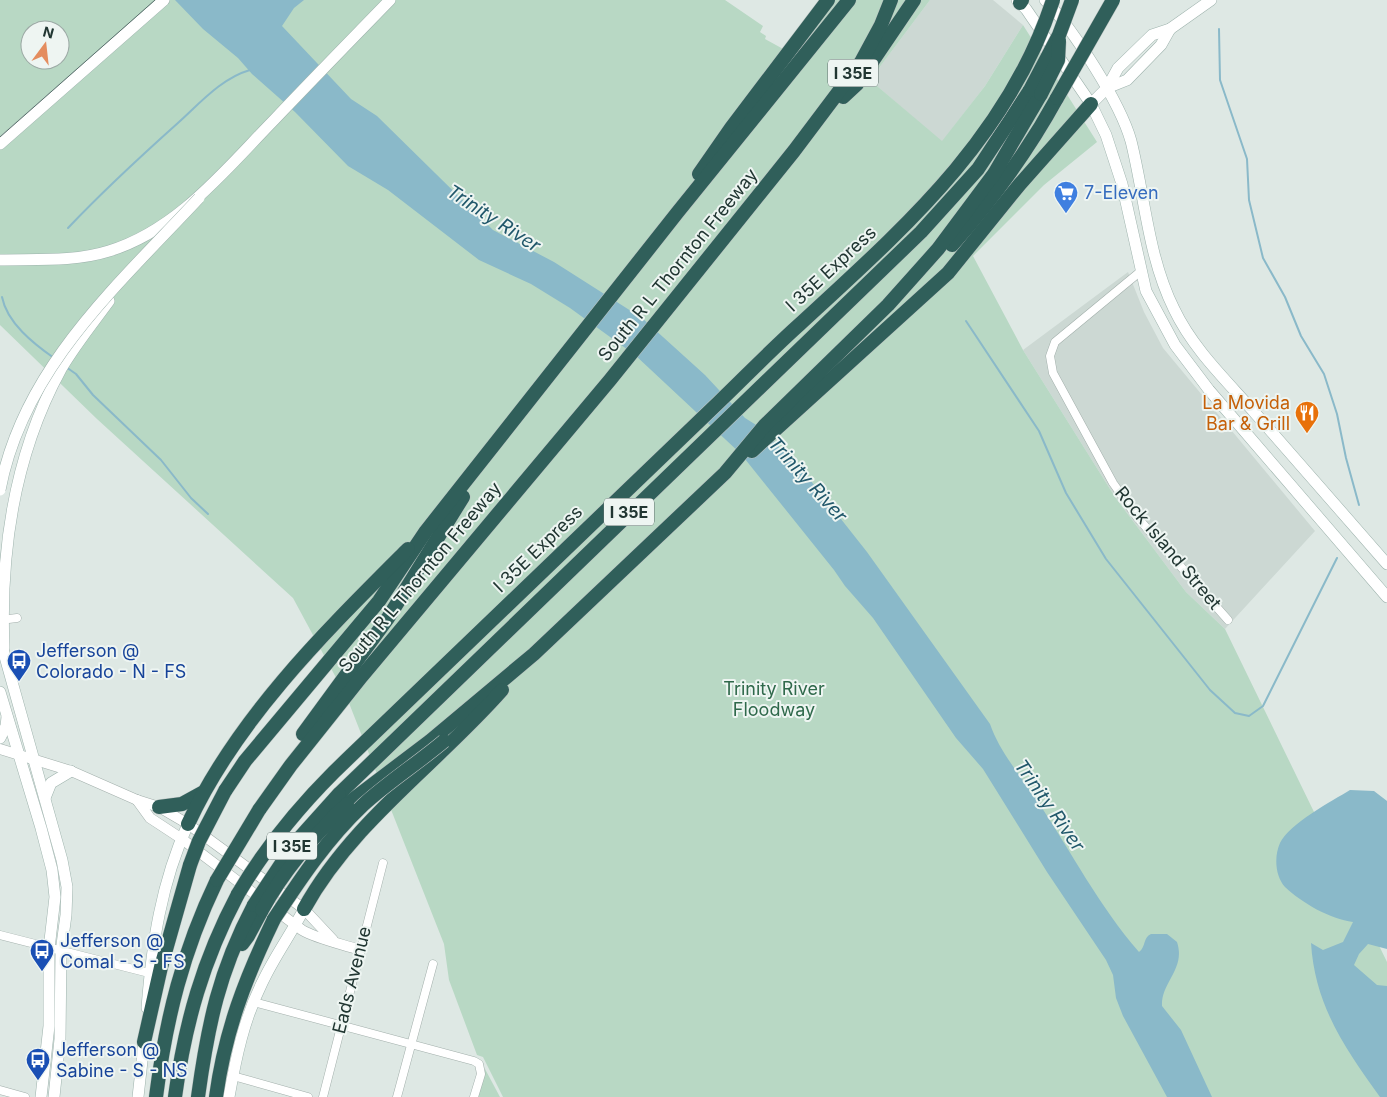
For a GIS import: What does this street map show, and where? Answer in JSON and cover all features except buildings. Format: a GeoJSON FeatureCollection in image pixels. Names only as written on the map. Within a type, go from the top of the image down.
{"type":"FeatureCollection","features":[{"type":"Feature","properties":{"kind":"highway"},"geometry":{"type":"LineString","coordinates":[[677,213],[702,170],[730,128],[828,0]]}},
{"type":"Feature","properties":{"kind":"highway","name":"I 35E"},"geometry":{"type":"LineString","coordinates":[[809,132],[860,62],[881,25],[891,0]]}},
{"type":"Feature","properties":{"kind":"highway"},"geometry":{"type":"LineString","coordinates":[[809,132],[857,84],[914,0]]}},
{"type":"Feature","properties":{"kind":"highway","name":"I 35E Express"},"geometry":{"type":"LineString","coordinates":[[175,1097],[182,1050],[196,991],[205,964],[238,894],[275,837],[299,807],[795,328],[915,217],[962,162],[1003,104],[1033,48],[1053,0]]}},
{"type":"Feature","properties":{"kind":"highway","name":"I 35E"},"geometry":{"type":"LineString","coordinates":[[258,908],[295,843],[338,794],[921,232],[978,169],[1035,92],[1072,0]]}},
{"type":"Feature","properties":{"kind":"highway"},"geometry":{"type":"LineString","coordinates":[[725,472],[765,425],[822,370],[862,338],[914,289],[956,234],[1027,150],[1113,0]]}},
{"type":"Feature","properties":{"kind":"highway"},"geometry":{"type":"LineString","coordinates":[[144,1042],[168,940],[190,865],[203,832],[225,791],[245,761],[379,601],[426,531],[677,213],[846,3]]}},
{"type":"Feature","properties":{"kind":"highway"},"geometry":{"type":"LineString","coordinates":[[956,234],[994,174],[1035,92]]}},
{"type":"Feature","properties":{"kind":"highway"},"geometry":{"type":"LineString","coordinates":[[198,1097],[213,1009],[230,957],[248,936],[258,908],[292,863],[335,815],[374,782],[430,741],[534,654],[725,472],[777,431],[881,333],[922,299],[948,273],[1042,158],[1091,104]]}},
{"type":"Feature","properties":{"kind":"highway","name":"South R L Thornton Freeway"},"geometry":{"type":"LineString","coordinates":[[156,1097],[162,1049],[180,973],[201,913],[217,880],[259,810],[291,765],[309,735],[610,380],[809,132]]}},
{"type":"Feature","properties":{"kind":"highway"},"geometry":{"type":"LineString","coordinates":[[309,735],[411,583],[458,504],[531,412],[561,360]]}},
{"type":"Feature","properties":{"kind":"highway"},"geometry":{"type":"LineString","coordinates":[[188,824],[202,793],[223,759],[290,674],[319,639],[377,577],[426,531]]}},
{"type":"Feature","properties":{"kind":"highway"},"geometry":{"type":"LineString","coordinates":[[304,909],[321,879],[352,840],[474,722],[534,654]]}},
{"type":"Feature","properties":{"kind":"highway"},"geometry":{"type":"LineString","coordinates":[[216,1097],[227,1036],[249,969],[274,919],[316,857],[363,806],[498,695]]}},
{"type":"Feature","properties":{"kind":"highway"},"geometry":{"type":"LineString","coordinates":[[159,807],[182,804],[202,793]]}},
{"type":"Feature","properties":{"kind":"main road"},"geometry":{"type":"LineString","coordinates":[[0,144],[164,0]]}},
{"type":"Feature","properties":{"kind":"main road"},"geometry":{"type":"LineString","coordinates":[[0,490],[16,436],[39,385],[55,358],[79,327],[198,198],[390,0]]}},
{"type":"Feature","properties":{"kind":"main road"},"geometry":{"type":"LineString","coordinates":[[1045,0],[1065,23],[1107,88],[1130,139],[1156,265],[1173,308],[1193,342],[1387,564]]}},
{"type":"Feature","properties":{"kind":"main road"},"geometry":{"type":"LineString","coordinates":[[1091,104],[1107,88],[1118,68],[1152,35],[1170,29],[1211,0]]}},
{"type":"Feature","properties":{"kind":"main road"},"geometry":{"type":"LineString","coordinates":[[1019,1],[1091,104],[1112,151],[1122,184],[1140,271],[1153,307],[1174,346],[1209,390],[1387,597]]}},
{"type":"Feature","properties":{"kind":"main road"},"geometry":{"type":"LineString","coordinates":[[1122,184],[1139,180]]}},
{"type":"Feature","properties":{"kind":"main road"},"geometry":{"type":"LineString","coordinates":[[0,260],[62,259],[110,251],[160,226],[198,198]]}},
{"type":"Feature","properties":{"kind":"main road"},"geometry":{"type":"LineString","coordinates":[[1140,271],[1156,265]]}},
{"type":"Feature","properties":{"kind":"main road"},"geometry":{"type":"LineString","coordinates":[[5,662],[1,620],[6,537],[30,443],[44,404],[61,369],[125,278]]}},
{"type":"Feature","properties":{"kind":"main road"},"geometry":{"type":"LineString","coordinates":[[1299,494],[1314,480]]}},
{"type":"Feature","properties":{"kind":"main road"},"geometry":{"type":"LineString","coordinates":[[0,639],[62,860],[67,887],[62,952],[60,1039],[54,1097]]}},
{"type":"Feature","properties":{"kind":"main road"},"geometry":{"type":"LineString","coordinates":[[0,692],[52,870],[55,897],[50,949],[49,1026],[41,1097]]}},
{"type":"Feature","properties":{"kind":"main road"},"geometry":{"type":"LineString","coordinates":[[0,738],[6,726],[7,715]]}},
{"type":"Feature","properties":{"kind":"main road"},"geometry":{"type":"LineString","coordinates":[[45,798],[51,783],[71,771]]}},
{"type":"Feature","properties":{"kind":"main road"},"geometry":{"type":"LineString","coordinates":[[138,1097],[149,973],[162,895],[188,824]]}},
{"type":"Feature","properties":{"kind":"main road"},"geometry":{"type":"LineString","coordinates":[[230,1097],[244,1027],[274,960],[304,909]]}},
{"type":"Feature","properties":{"kind":"street","name":"Rock Island Street"},"geometry":{"type":"LineString","coordinates":[[1140,271],[1055,342],[1050,356],[1053,373],[1113,483],[1137,517],[1228,620]]}},
{"type":"Feature","properties":{"kind":"street"},"geometry":{"type":"LineString","coordinates":[[0,471],[20,477]]}},
{"type":"Feature","properties":{"kind":"street"},"geometry":{"type":"LineString","coordinates":[[1,620],[17,618]]}},
{"type":"Feature","properties":{"kind":"street"},"geometry":{"type":"LineString","coordinates":[[0,749],[71,771],[136,800],[159,807],[188,824],[304,909],[333,940]]}},
{"type":"Feature","properties":{"kind":"street"},"geometry":{"type":"LineString","coordinates":[[136,800],[150,818],[182,839],[296,925],[319,938],[333,940],[360,950]]}},
{"type":"Feature","properties":{"kind":"street","name":"Eads Avenue"},"geometry":{"type":"LineString","coordinates":[[323,1097],[383,863]]}},
{"type":"Feature","properties":{"kind":"street"},"geometry":{"type":"LineString","coordinates":[[0,936],[149,973]]}},
{"type":"Feature","properties":{"kind":"street"},"geometry":{"type":"LineString","coordinates":[[397,1097],[413,1045],[433,964]]}},
{"type":"Feature","properties":{"kind":"street"},"geometry":{"type":"LineString","coordinates":[[254,1002],[469,1059],[479,1064],[480,1074],[474,1097]]}},
{"type":"Feature","properties":{"kind":"street"},"geometry":{"type":"LineString","coordinates":[[233,1076],[308,1097]]}},
{"type":"Feature","properties":{"kind":"street"},"geometry":{"type":"LineString","coordinates":[[0,1090],[25,1097]]}},
{"type":"Feature","properties":{"kind":"shaded area"},"geometry":{"type":"Polygon","coordinates":[[[930,0],[993,0],[1023,25],[985,86],[942,142],[870,80],[930,0]]]}},
{"type":"Feature","properties":{"kind":"shaded area"},"geometry":{"type":"Polygon","coordinates":[[[1128,272],[1144,312],[1163,348],[1315,531],[1225,629],[1186,592],[1115,497],[1023,350],[1128,272]]]}},
{"type":"Feature","properties":{"kind":"green space","name":"Trinity River Floodway"},"geometry":{"type":"Polygon","coordinates":[[[0,0],[725,0],[763,26],[760,32],[766,36],[765,39],[785,50],[820,0],[930,0],[870,80],[942,141],[985,86],[1023,25],[1097,142],[1044,185],[973,256],[1023,350],[1115,497],[1186,592],[1225,629],[1387,962],[1387,1097],[503,1097],[483,1057],[477,1055],[449,980],[444,944],[347,698],[293,598],[97,419],[0,325],[0,0]]]}},
{"type":"Feature","properties":{"kind":"green space"},"geometry":{"type":"Polygon","coordinates":[[[485,1069],[500,1097],[478,1097],[485,1069]]]}},
{"type":"Feature","properties":{"kind":"water","name":"Trinity River"},"geometry":{"type":"Polygon","coordinates":[[[175,0],[304,0],[294,8],[282,26],[351,99],[377,116],[493,230],[554,262],[642,318],[705,375],[745,418],[761,428],[807,476],[867,552],[990,724],[1005,755],[1038,802],[1098,898],[1139,952],[1143,948],[1148,935],[1151,934],[1167,934],[1177,942],[1178,960],[1165,990],[1162,1006],[1181,1030],[1212,1097],[1167,1097],[1123,1016],[1116,998],[1113,975],[1106,960],[1047,872],[983,769],[956,738],[873,618],[845,586],[741,454],[635,355],[570,308],[531,284],[479,260],[388,190],[348,166],[295,112],[252,74],[238,58],[203,29],[175,0]]]}},
{"type":"Feature","properties":{"kind":"water"},"geometry":{"type":"Polygon","coordinates":[[[1350,790],[1374,791],[1387,801],[1387,949],[1368,944],[1359,954],[1354,965],[1377,985],[1387,986],[1387,1097],[1380,1097],[1344,1043],[1325,1006],[1314,966],[1311,943],[1323,950],[1343,942],[1353,922],[1335,918],[1300,899],[1285,887],[1279,877],[1276,866],[1280,843],[1292,828],[1350,790]]]}},
{"type":"Feature","properties":{"kind":"waterway"},"geometry":{"type":"LineString","coordinates":[[1219,29],[1220,80],[1247,159],[1249,200],[1263,258],[1285,297],[1301,336],[1324,374],[1337,414],[1346,458],[1359,505]]}},
{"type":"Feature","properties":{"kind":"waterway"},"geometry":{"type":"LineString","coordinates":[[68,228],[123,173],[204,99],[230,79],[250,70]]}},
{"type":"Feature","properties":{"kind":"waterway"},"geometry":{"type":"LineString","coordinates":[[2,297],[9,316],[15,324],[54,358]]}},
{"type":"Feature","properties":{"kind":"waterway"},"geometry":{"type":"LineString","coordinates":[[966,321],[1039,431],[1066,493],[1106,559],[1210,690],[1235,713],[1249,716],[1263,706],[1337,558]]}},
{"type":"Feature","properties":{"kind":"waterway"},"geometry":{"type":"LineString","coordinates":[[66,367],[76,374],[93,395],[161,460],[191,498],[208,514]]}},
{"type":"Feature","properties":{"kind":"tram line"},"geometry":{"type":"LineString","coordinates":[[0,137],[155,0]]}},
{"type":"Feature","properties":{"kind":"place","name":"7-Eleven"},"geometry":{"type":"Point","coordinates":[1066,214]}},
{"type":"Feature","properties":{"kind":"place","name":"La Movida Bar & Grill"},"geometry":{"type":"Point","coordinates":[1307,434]}},
{"type":"Feature","properties":{"kind":"place","name":"Jefferson @ Colorado - N - FS"},"geometry":{"type":"Point","coordinates":[19,682]}},
{"type":"Feature","properties":{"kind":"place","name":"Jefferson @ Comal - S - FS"},"geometry":{"type":"Point","coordinates":[42,972]}},
{"type":"Feature","properties":{"kind":"place","name":"Jefferson @ Sabine - S - NS"},"geometry":{"type":"Point","coordinates":[38,1081]}}]}
